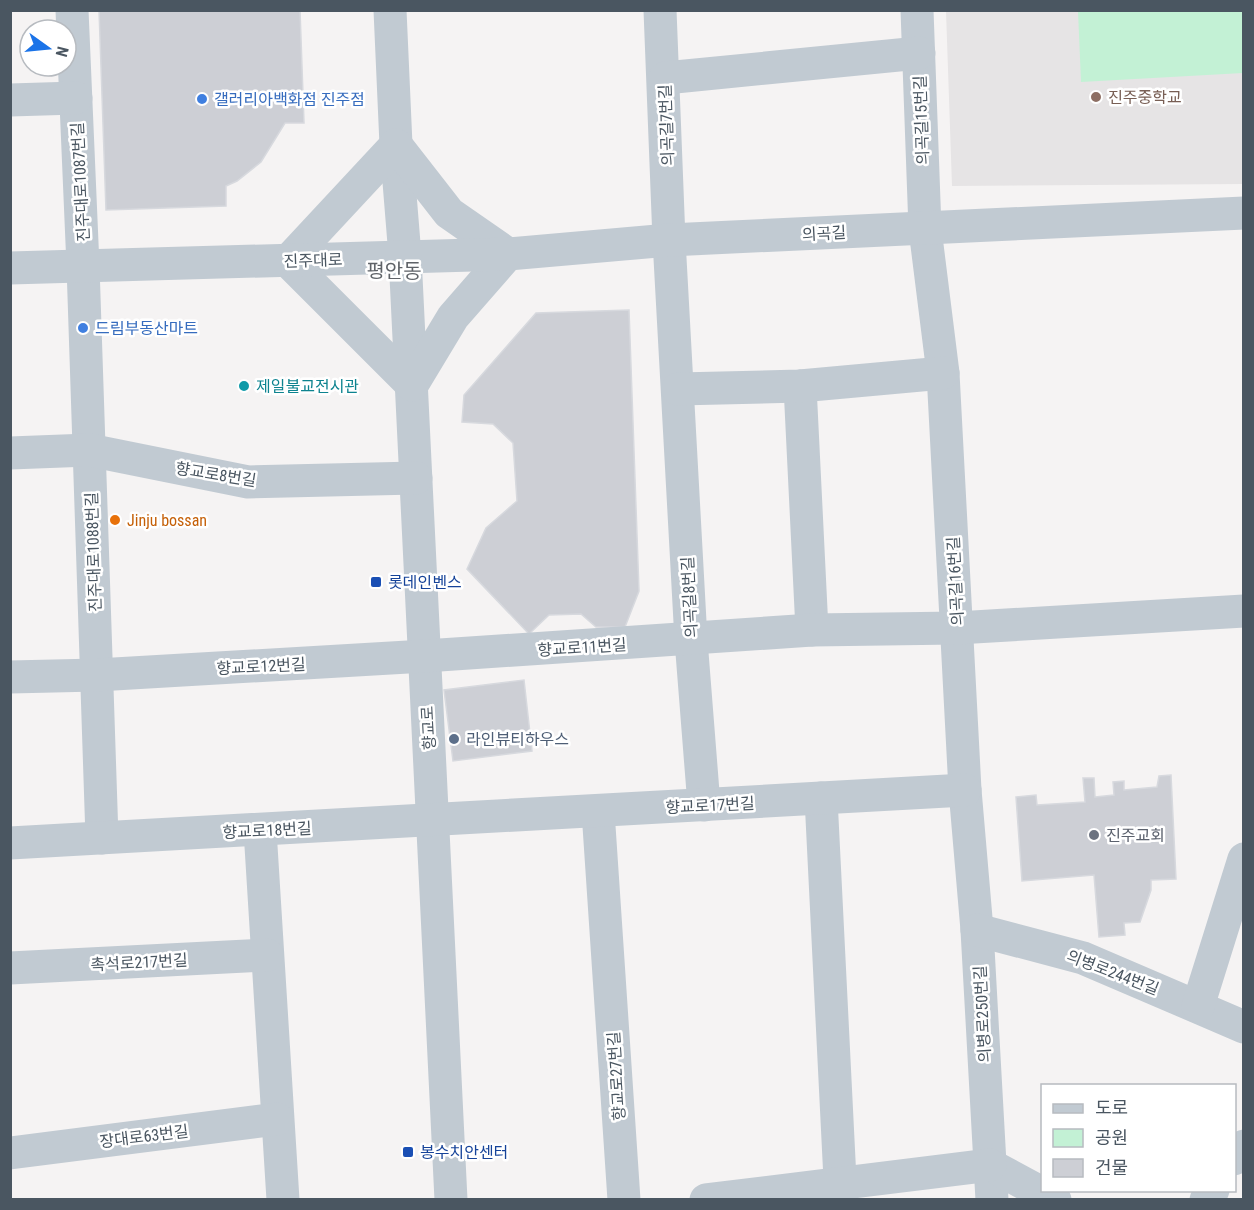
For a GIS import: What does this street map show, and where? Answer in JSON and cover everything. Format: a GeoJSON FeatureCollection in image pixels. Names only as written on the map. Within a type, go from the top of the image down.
{"type":"FeatureCollection","features":[{"type":"Feature","properties":{"kind":"street","name":"진주대로1087번길"},"geometry":{"type":"LineString","coordinates":[[72,10],[83,266]]}},
{"type":"Feature","properties":{"kind":"street"},"geometry":{"type":"LineString","coordinates":[[390,10],[396,145],[405,256]]}},
{"type":"Feature","properties":{"kind":"street","name":"의곡길7번길"},"geometry":{"type":"LineString","coordinates":[[660,10],[665,78],[669,240]]}},
{"type":"Feature","properties":{"kind":"street","name":"의곡길15번길"},"geometry":{"type":"LineString","coordinates":[[917,10],[925,229]]}},
{"type":"Feature","properties":{"kind":"street"},"geometry":{"type":"LineString","coordinates":[[665,78],[919,53]]}},
{"type":"Feature","properties":{"kind":"street","name":"진주대로1087번길"},"geometry":{"type":"LineString","coordinates":[[10,100],[76,98]]}},
{"type":"Feature","properties":{"kind":"street"},"geometry":{"type":"LineString","coordinates":[[396,145],[449,213],[507,254],[453,317],[412,385],[288,261],[396,145]]}},
{"type":"Feature","properties":{"kind":"street","name":"의곡길"},"geometry":{"type":"LineString","coordinates":[[405,256],[507,254],[669,240],[1244,213]]}},
{"type":"Feature","properties":{"kind":"street","name":"의곡길16번길"},"geometry":{"type":"LineString","coordinates":[[925,229],[943,373],[965,790]]}},
{"type":"Feature","properties":{"kind":"street","name":"의곡길8번길"},"geometry":{"type":"LineString","coordinates":[[669,240],[691,640],[704,805]]}},
{"type":"Feature","properties":{"kind":"street","name":"진주대로"},"geometry":{"type":"LineString","coordinates":[[10,268],[405,256]]}},
{"type":"Feature","properties":{"kind":"street","name":"향교로"},"geometry":{"type":"LineString","coordinates":[[405,256],[451,1200]]}},
{"type":"Feature","properties":{"kind":"street","name":"진주대로1088번길"},"geometry":{"type":"LineString","coordinates":[[83,266],[102,838]]}},
{"type":"Feature","properties":{"kind":"street"},"geometry":{"type":"LineString","coordinates":[[678,390],[800,386],[943,373]]}},
{"type":"Feature","properties":{"kind":"street"},"geometry":{"type":"LineString","coordinates":[[800,386],[812,630]]}},
{"type":"Feature","properties":{"kind":"street","name":"향교로8번길"},"geometry":{"type":"LineString","coordinates":[[10,453],[89,450],[248,482],[416,478]]}},
{"type":"Feature","properties":{"kind":"street","name":"향교로11번길"},"geometry":{"type":"LineString","coordinates":[[425,656],[691,640],[812,630],[957,628],[1244,611]]}},
{"type":"Feature","properties":{"kind":"street","name":"향교로12번길"},"geometry":{"type":"LineString","coordinates":[[10,677],[97,675],[425,656]]}},
{"type":"Feature","properties":{"kind":"street","name":"향교로17번길"},"geometry":{"type":"LineString","coordinates":[[433,821],[965,790]]}},
{"type":"Feature","properties":{"kind":"street","name":"의병로250번길"},"geometry":{"type":"LineString","coordinates":[[965,790],[977,930],[990,1165]]}},
{"type":"Feature","properties":{"kind":"street"},"geometry":{"type":"LineString","coordinates":[[821,798],[841,1191]]}},
{"type":"Feature","properties":{"kind":"street","name":"향교로27번길"},"geometry":{"type":"LineString","coordinates":[[598,811],[624,1200]]}},
{"type":"Feature","properties":{"kind":"street","name":"향교로18번길"},"geometry":{"type":"LineString","coordinates":[[10,843],[433,821]]}},
{"type":"Feature","properties":{"kind":"street"},"geometry":{"type":"LineString","coordinates":[[260,830],[282,1200]]}},
{"type":"Feature","properties":{"kind":"street"},"geometry":{"type":"LineString","coordinates":[[1198,1006],[1244,859]]}},
{"type":"Feature","properties":{"kind":"street","name":"의병로244번길"},"geometry":{"type":"LineString","coordinates":[[977,930],[1083,958],[1244,1027]]}},
{"type":"Feature","properties":{"kind":"street","name":"촉석로217번길"},"geometry":{"type":"LineString","coordinates":[[10,968],[267,955]]}},
{"type":"Feature","properties":{"kind":"street","name":"장대로63번길"},"geometry":{"type":"LineString","coordinates":[[10,1153],[278,1119]]}},
{"type":"Feature","properties":{"kind":"street"},"geometry":{"type":"LineString","coordinates":[[990,1165],[992,1200]]}},
{"type":"Feature","properties":{"kind":"street"},"geometry":{"type":"LineString","coordinates":[[706,1200],[841,1191],[990,1165],[1055,1200]]}},
{"type":"Feature","properties":{"kind":"shaded area","name":"진주중학교"},"geometry":{"type":"Polygon","coordinates":[[[946,11],[1243,11],[1243,184],[952,186],[946,11]]]}},
{"type":"Feature","properties":{"kind":"green space"},"geometry":{"type":"Polygon","coordinates":[[[1078,11],[1243,11],[1243,73],[1081,82],[1078,11]]]}},
{"type":"Feature","properties":{"kind":"building","name":"갤러리아백화점 진주점"},"geometry":{"type":"Polygon","coordinates":[[[99,10],[300,10],[304,123],[285,123],[261,162],[237,181],[226,186],[226,206],[106,210],[99,10]]]}},
{"type":"Feature","properties":{"kind":"building"},"geometry":{"type":"Polygon","coordinates":[[[629,310],[639,591],[625,627],[596,627],[581,614],[549,615],[529,634],[467,569],[486,528],[517,501],[513,443],[493,424],[462,422],[464,395],[536,313],[629,310]]]}},
{"type":"Feature","properties":{"kind":"building"},"geometry":{"type":"Polygon","coordinates":[[[524,680],[532,751],[453,761],[444,690],[524,680]]]}},
{"type":"Feature","properties":{"kind":"building"},"geometry":{"type":"Polygon","coordinates":[[[1171,775],[1176,879],[1151,880],[1151,890],[1140,922],[1124,923],[1125,935],[1099,937],[1094,875],[1022,881],[1016,797],[1036,795],[1037,805],[1085,802],[1083,778],[1094,778],[1095,797],[1114,795],[1113,782],[1124,781],[1124,790],[1157,787],[1159,776],[1171,775]]]}},
{"type":"Feature","properties":{"kind":"place","name":"진주중학교"},"geometry":{"type":"Point","coordinates":[1096,97]}},
{"type":"Feature","properties":{"kind":"place","name":"갤러리아백화점 진주점"},"geometry":{"type":"Point","coordinates":[202,99]}},
{"type":"Feature","properties":{"kind":"place","name":"드림부동산마트"},"geometry":{"type":"Point","coordinates":[83,328]}},
{"type":"Feature","properties":{"kind":"place","name":"제일불교전시관"},"geometry":{"type":"Point","coordinates":[244,386]}},
{"type":"Feature","properties":{"kind":"place","name":"Jinju bossan"},"geometry":{"type":"Point","coordinates":[115,520]}},
{"type":"Feature","properties":{"kind":"place","name":"롯데인벤스"},"geometry":{"type":"Point","coordinates":[376,582]}},
{"type":"Feature","properties":{"kind":"place","name":"라인뷰티하우스"},"geometry":{"type":"Point","coordinates":[454,739]}},
{"type":"Feature","properties":{"kind":"place","name":"진주교회"},"geometry":{"type":"Point","coordinates":[1094,835]}},
{"type":"Feature","properties":{"kind":"place","name":"봉수치안센터"},"geometry":{"type":"Point","coordinates":[408,1152]}},
{"type":"Feature","properties":{"kind":"district","name":"평안동"},"geometry":{"type":"Point","coordinates":[394,271]}}]}
